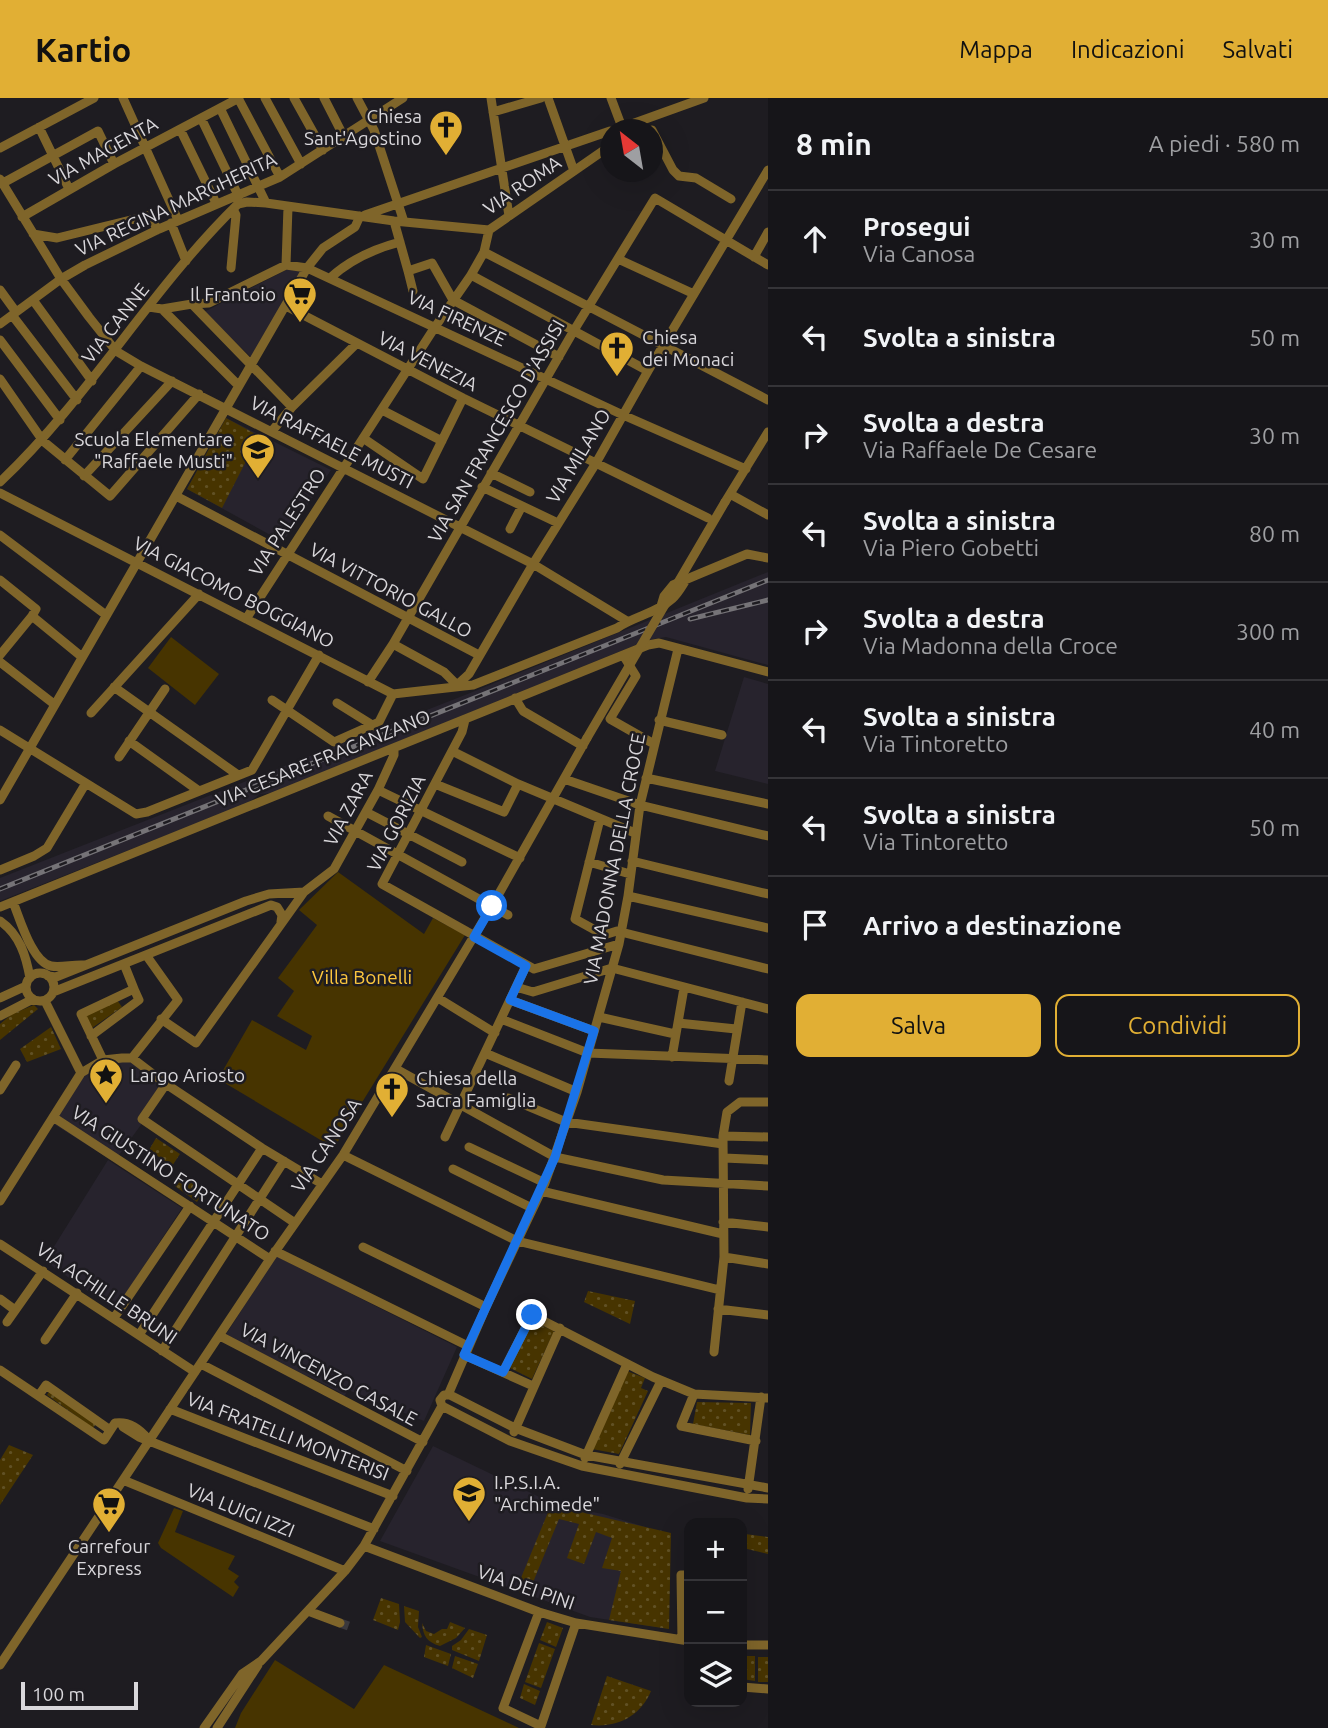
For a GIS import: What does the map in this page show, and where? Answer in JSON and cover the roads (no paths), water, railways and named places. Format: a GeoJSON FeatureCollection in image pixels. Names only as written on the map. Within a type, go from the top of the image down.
{"type":"FeatureCollection","features":[{"type":"Feature","properties":{"kind":"street"},"geometry":{"type":"LineString","coordinates":[[0,148],[94,98]]}},
{"type":"Feature","properties":{"kind":"street"},"geometry":{"type":"LineString","coordinates":[[123,98],[174,222],[186,261]]}},
{"type":"Feature","properties":{"kind":"street"},"geometry":{"type":"LineString","coordinates":[[238,98],[280,177]]}},
{"type":"Feature","properties":{"kind":"street","name":"VIA MAGENTA"},"geometry":{"type":"LineString","coordinates":[[22,217],[238,98]]}},
{"type":"Feature","properties":{"kind":"street"},"geometry":{"type":"LineString","coordinates":[[265,98],[301,164]]}},
{"type":"Feature","properties":{"kind":"street"},"geometry":{"type":"LineString","coordinates":[[294,98],[323,150]]}},
{"type":"Feature","properties":{"kind":"street"},"geometry":{"type":"LineString","coordinates":[[324,98],[344,137]]}},
{"type":"Feature","properties":{"kind":"street"},"geometry":{"type":"LineString","coordinates":[[357,98],[369,121],[398,205],[400,243],[413,291]]}},
{"type":"Feature","properties":{"kind":"street","name":"VIA REGINA MARGHERITA"},"geometry":{"type":"LineString","coordinates":[[0,324],[61,279],[157,229],[280,177],[403,98]]}},
{"type":"Feature","properties":{"kind":"street"},"geometry":{"type":"LineString","coordinates":[[491,98],[509,216]]}},
{"type":"Feature","properties":{"kind":"street"},"geometry":{"type":"LineString","coordinates":[[493,112],[541,98]]}},
{"type":"Feature","properties":{"kind":"street"},"geometry":{"type":"LineString","coordinates":[[548,98],[574,171]]}},
{"type":"Feature","properties":{"kind":"street"},"geometry":{"type":"LineString","coordinates":[[611,98],[615,119]]}},
{"type":"Feature","properties":{"kind":"street"},"geometry":{"type":"LineString","coordinates":[[646,118],[677,103],[704,98]]}},
{"type":"Feature","properties":{"kind":"street"},"geometry":{"type":"LineString","coordinates":[[220,108],[266,203],[247,202],[238,204],[233,209],[236,215],[231,268]]}},
{"type":"Feature","properties":{"kind":"street"},"geometry":{"type":"LineString","coordinates":[[201,118],[238,195]]}},
{"type":"Feature","properties":{"kind":"street"},"geometry":{"type":"LineString","coordinates":[[39,127],[69,189]]}},
{"type":"Feature","properties":{"kind":"street"},"geometry":{"type":"LineString","coordinates":[[180,129],[216,204]]}},
{"type":"Feature","properties":{"kind":"street"},"geometry":{"type":"LineString","coordinates":[[114,164],[98,131],[1,181],[61,279],[116,351]]}},
{"type":"Feature","properties":{"kind":"street","name":"VIA ROMA"},"geometry":{"type":"LineString","coordinates":[[362,216],[600,135]]}},
{"type":"Feature","properties":{"kind":"street"},"geometry":{"type":"LineString","coordinates":[[663,151],[679,176],[696,178],[739,204]]}},
{"type":"Feature","properties":{"kind":"street","name":"VIA ROMA"},"geometry":{"type":"LineString","coordinates":[[266,203],[489,230],[600,153]]}},
{"type":"Feature","properties":{"kind":"street","name":"VIA MILANO"},"geometry":{"type":"LineString","coordinates":[[457,685],[469,674],[727,241],[739,204],[768,170]]}},
{"type":"Feature","properties":{"kind":"street","name":"VIA SAN FRANCESCO D'ASSISI"},"geometry":{"type":"LineString","coordinates":[[368,682],[393,644],[573,332],[655,198],[727,241]]}},
{"type":"Feature","properties":{"kind":"street"},"geometry":{"type":"LineString","coordinates":[[149,307],[162,309],[209,303],[286,265],[288,207]]}},
{"type":"Feature","properties":{"kind":"street","name":"VIA CANNE"},"geometry":{"type":"LineString","coordinates":[[0,482],[43,441],[186,261],[233,209]]}},
{"type":"Feature","properties":{"kind":"street"},"geometry":{"type":"LineString","coordinates":[[33,234],[57,238],[151,215],[157,229]]}},
{"type":"Feature","properties":{"kind":"street"},"geometry":{"type":"LineString","coordinates":[[0,800],[307,268],[323,248],[355,228],[362,216]]}},
{"type":"Feature","properties":{"kind":"street","name":"VIA PALESTRO"},"geometry":{"type":"LineString","coordinates":[[246,619],[471,275],[484,252],[489,230]]}},
{"type":"Feature","properties":{"kind":"street"},"geometry":{"type":"LineString","coordinates":[[754,257],[768,232]]}},
{"type":"Feature","properties":{"kind":"street"},"geometry":{"type":"LineString","coordinates":[[727,241],[768,265]]}},
{"type":"Feature","properties":{"kind":"street"},"geometry":{"type":"LineString","coordinates":[[330,278],[339,269],[370,250],[400,243]]}},
{"type":"Feature","properties":{"kind":"street"},"geometry":{"type":"LineString","coordinates":[[484,252],[768,400]]}},
{"type":"Feature","properties":{"kind":"street"},"geometry":{"type":"LineString","coordinates":[[618,259],[694,295]]}},
{"type":"Feature","properties":{"kind":"street"},"geometry":{"type":"LineString","coordinates":[[408,271],[432,264],[453,300],[559,357]]}},
{"type":"Feature","properties":{"kind":"street","name":"VIA FIRENZE"},"geometry":{"type":"LineString","coordinates":[[286,265],[307,268],[330,278],[623,415],[746,469]]}},
{"type":"Feature","properties":{"kind":"street"},"geometry":{"type":"LineString","coordinates":[[471,275],[648,371]]}},
{"type":"Feature","properties":{"kind":"street"},"geometry":{"type":"LineString","coordinates":[[0,290],[14,314],[77,400]]}},
{"type":"Feature","properties":{"kind":"street"},"geometry":{"type":"LineString","coordinates":[[33,300],[92,381]]}},
{"type":"Feature","properties":{"kind":"street"},"geometry":{"type":"LineString","coordinates":[[192,304],[292,407]]}},
{"type":"Feature","properties":{"kind":"street","name":"VIA VENEZIA"},"geometry":{"type":"LineString","coordinates":[[286,306],[520,427],[708,518]]}},
{"type":"Feature","properties":{"kind":"street"},"geometry":{"type":"LineString","coordinates":[[162,309],[239,386]]}},
{"type":"Feature","properties":{"kind":"street"},"geometry":{"type":"LineString","coordinates":[[0,340],[60,421]]}},
{"type":"Feature","properties":{"kind":"street"},"geometry":{"type":"LineString","coordinates":[[272,431],[292,407],[356,344]]}},
{"type":"Feature","properties":{"kind":"street","name":"VIA RAFFAELE MUSTI"},"geometry":{"type":"LineString","coordinates":[[116,351],[533,564],[627,621]]}},
{"type":"Feature","properties":{"kind":"street"},"geometry":{"type":"LineString","coordinates":[[65,460],[141,366]]}},
{"type":"Feature","properties":{"kind":"street"},"geometry":{"type":"LineString","coordinates":[[0,379],[43,441],[110,496],[199,394]]}},
{"type":"Feature","properties":{"kind":"street"},"geometry":{"type":"LineString","coordinates":[[85,476],[172,381]]}},
{"type":"Feature","properties":{"kind":"street"},"geometry":{"type":"LineString","coordinates":[[363,439],[423,480],[463,398]]}},
{"type":"Feature","properties":{"kind":"street"},"geometry":{"type":"LineString","coordinates":[[382,410],[442,441]]}},
{"type":"Feature","properties":{"kind":"street","name":"VIA CANOSA"},"geometry":{"type":"LineString","coordinates":[[0,1665],[272,1255],[343,1155],[474,937],[727,498],[768,432]]}},
{"type":"Feature","properties":{"kind":"street"},"geometry":{"type":"LineString","coordinates":[[491,472],[530,492]]}},
{"type":"Feature","properties":{"kind":"street"},"geometry":{"type":"LineString","coordinates":[[482,487],[558,523]]}},
{"type":"Feature","properties":{"kind":"street","name":"VIA GIACOMO BOGGIANO"},"geometry":{"type":"LineString","coordinates":[[0,493],[393,694]]}},
{"type":"Feature","properties":{"kind":"street","name":"VIA VITTORIO GALLO"},"geometry":{"type":"LineString","coordinates":[[176,496],[479,655]]}},
{"type":"Feature","properties":{"kind":"street"},"geometry":{"type":"LineString","coordinates":[[727,498],[768,515]]}},
{"type":"Feature","properties":{"kind":"street"},"geometry":{"type":"LineString","coordinates":[[510,529],[522,506]]}},
{"type":"Feature","properties":{"kind":"street"},"geometry":{"type":"LineString","coordinates":[[0,535],[106,615]]}},
{"type":"Feature","properties":{"kind":"street"},"geometry":{"type":"LineString","coordinates":[[272,700],[334,743],[379,722],[393,694],[472,685],[617,628],[660,607],[664,596],[673,585],[747,554],[768,558]]}},
{"type":"Feature","properties":{"kind":"street"},"geometry":{"type":"LineString","coordinates":[[0,580],[36,609],[0,654]]}},
{"type":"Feature","properties":{"kind":"street"},"geometry":{"type":"LineString","coordinates":[[91,713],[199,594]]}},
{"type":"Feature","properties":{"kind":"street"},"geometry":{"type":"LineString","coordinates":[[32,616],[82,657]]}},
{"type":"Feature","properties":{"kind":"street","name":"VIA CESARE FRACANZANO"},"geometry":{"type":"LineString","coordinates":[[0,907],[623,654],[659,643],[678,649]]}},
{"type":"Feature","properties":{"kind":"street"},"geometry":{"type":"LineString","coordinates":[[393,644],[444,672],[457,685]]}},
{"type":"Feature","properties":{"kind":"street"},"geometry":{"type":"LineString","coordinates":[[678,649],[767,671]]}},
{"type":"Feature","properties":{"kind":"street","name":"VIA MADONNA DELLA CROCE"},"geometry":{"type":"LineString","coordinates":[[204,1728],[242,1674],[261,1661],[345,1572],[365,1546],[423,1442],[445,1407],[452,1405],[451,1397],[466,1351],[543,1187],[577,1092],[619,944],[639,805],[678,649]]}},
{"type":"Feature","properties":{"kind":"street"},"geometry":{"type":"LineString","coordinates":[[623,654],[636,676],[610,719],[654,744]]}},
{"type":"Feature","properties":{"kind":"street"},"geometry":{"type":"LineString","coordinates":[[0,730],[136,814],[147,812],[252,770],[319,655]]}},
{"type":"Feature","properties":{"kind":"street"},"geometry":{"type":"LineString","coordinates":[[0,662],[54,704]]}},
{"type":"Feature","properties":{"kind":"street"},"geometry":{"type":"LineString","coordinates":[[114,687],[238,775]]}},
{"type":"Feature","properties":{"kind":"street"},"geometry":{"type":"LineString","coordinates":[[119,757],[165,689]]}},
{"type":"Feature","properties":{"kind":"street"},"geometry":{"type":"LineString","coordinates":[[515,698],[523,711],[585,742]]}},
{"type":"Feature","properties":{"kind":"street"},"geometry":{"type":"LineString","coordinates":[[337,703],[374,726]]}},
{"type":"Feature","properties":{"kind":"street","name":"VIA GORIZIA"},"geometry":{"type":"LineString","coordinates":[[465,720],[462,733],[382,884],[474,937]]}},
{"type":"Feature","properties":{"kind":"street","name":"VIA MADONNA DELLA CROCE"},"geometry":{"type":"LineString","coordinates":[[659,720],[722,735]]}},
{"type":"Feature","properties":{"kind":"street"},"geometry":{"type":"LineString","coordinates":[[129,741],[199,791]]}},
{"type":"Feature","properties":{"kind":"street","name":"VIA ZARA"},"geometry":{"type":"LineString","coordinates":[[304,892],[334,869],[378,790],[394,755],[394,748]]}},
{"type":"Feature","properties":{"kind":"street"},"geometry":{"type":"LineString","coordinates":[[452,751],[518,784],[635,832]]}},
{"type":"Feature","properties":{"kind":"street"},"geometry":{"type":"LineString","coordinates":[[646,778],[768,804]]}},
{"type":"Feature","properties":{"kind":"street"},"geometry":{"type":"LineString","coordinates":[[564,779],[639,805],[768,836]]}},
{"type":"Feature","properties":{"kind":"street"},"geometry":{"type":"LineString","coordinates":[[0,870],[47,848],[86,783]]}},
{"type":"Feature","properties":{"kind":"street"},"geometry":{"type":"LineString","coordinates":[[435,784],[504,812],[518,784]]}},
{"type":"Feature","properties":{"kind":"street"},"geometry":{"type":"LineString","coordinates":[[378,790],[520,858]]}},
{"type":"Feature","properties":{"kind":"street"},"geometry":{"type":"LineString","coordinates":[[366,812],[463,862]]}},
{"type":"Feature","properties":{"kind":"street"},"geometry":{"type":"LineString","coordinates":[[328,816],[508,915]]}},
{"type":"Feature","properties":{"kind":"street"},"geometry":{"type":"LineString","coordinates":[[600,819],[575,919],[604,934],[617,931],[768,970]]}},
{"type":"Feature","properties":{"kind":"street"},"geometry":{"type":"LineString","coordinates":[[632,861],[768,894]]}},
{"type":"Feature","properties":{"kind":"street"},"geometry":{"type":"LineString","coordinates":[[589,862],[630,874]]}},
{"type":"Feature","properties":{"kind":"street"},"geometry":{"type":"LineString","coordinates":[[161,1019],[196,1043],[304,892]]}},
{"type":"Feature","properties":{"kind":"street"},"geometry":{"type":"LineString","coordinates":[[0,998],[45,975],[56,977],[246,901],[269,894],[304,892]]}},
{"type":"Feature","properties":{"kind":"street"},"geometry":{"type":"LineString","coordinates":[[628,896],[768,928]]}},
{"type":"Feature","properties":{"kind":"street"},"geometry":{"type":"LineString","coordinates":[[13,902],[32,947],[42,962],[53,967],[72,963],[86,965]]}},
{"type":"Feature","properties":{"kind":"street"},"geometry":{"type":"LineString","coordinates":[[0,1016],[33,999],[44,1000],[53,992],[271,905],[277,907],[282,915],[280,926]]}},
{"type":"Feature","properties":{"kind":"street"},"geometry":{"type":"LineString","coordinates":[[0,921],[16,936],[27,959],[53,983],[53,992]]}},
{"type":"Feature","properties":{"kind":"street"},"geometry":{"type":"LineString","coordinates":[[474,937],[534,969],[619,944]]}},
{"type":"Feature","properties":{"kind":"street"},"geometry":{"type":"LineString","coordinates":[[132,1058],[178,1000],[146,955]]}},
{"type":"Feature","properties":{"kind":"street"},"geometry":{"type":"LineString","coordinates":[[27,959],[27,993],[33,999]]}},
{"type":"Feature","properties":{"kind":"street"},"geometry":{"type":"LineString","coordinates":[[91,1037],[139,1000],[124,964]]}},
{"type":"Feature","properties":{"kind":"street"},"geometry":{"type":"LineString","coordinates":[[445,1138],[526,966]]}},
{"type":"Feature","properties":{"kind":"street"},"geometry":{"type":"LineString","coordinates":[[516,987],[533,992],[612,968],[768,1009]]}},
{"type":"Feature","properties":{"kind":"street"},"geometry":{"type":"LineString","coordinates":[[672,1057],[684,988]]}},
{"type":"Feature","properties":{"kind":"street"},"geometry":{"type":"LineString","coordinates":[[103,1060],[81,1014],[134,989]]}},
{"type":"Feature","properties":{"kind":"street"},"geometry":{"type":"LineString","coordinates":[[438,998],[495,1033]]}},
{"type":"Feature","properties":{"kind":"street"},"geometry":{"type":"LineString","coordinates":[[44,1000],[81,1073]]}},
{"type":"Feature","properties":{"kind":"street"},"geometry":{"type":"LineString","coordinates":[[510,1000],[594,1031]]}},
{"type":"Feature","properties":{"kind":"street"},"geometry":{"type":"LineString","coordinates":[[729,1081],[742,1002]]}},
{"type":"Feature","properties":{"kind":"street"},"geometry":{"type":"LineString","coordinates":[[598,1017],[675,1034]]}},
{"type":"Feature","properties":{"kind":"street"},"geometry":{"type":"LineString","coordinates":[[501,1019],[588,1053],[768,1060]]}},
{"type":"Feature","properties":{"kind":"street"},"geometry":{"type":"LineString","coordinates":[[678,1023],[737,1029]]}},
{"type":"Feature","properties":{"kind":"street"},"geometry":{"type":"LineString","coordinates":[[485,1053],[577,1092]]}},
{"type":"Feature","properties":{"kind":"street"},"geometry":{"type":"LineString","coordinates":[[0,1201],[81,1073],[103,1060],[132,1058],[262,1148],[322,1184]]}},
{"type":"Feature","properties":{"kind":"street"},"geometry":{"type":"LineString","coordinates":[[0,1090],[16,1065]]}},
{"type":"Feature","properties":{"kind":"street"},"geometry":{"type":"LineString","coordinates":[[396,1069],[555,1157],[663,1180],[768,1186]]}},
{"type":"Feature","properties":{"kind":"street"},"geometry":{"type":"LineString","coordinates":[[166,1084],[142,1119],[295,1223]]}},
{"type":"Feature","properties":{"kind":"street"},"geometry":{"type":"LineString","coordinates":[[508,1098],[566,1122],[723,1140],[768,1138]]}},
{"type":"Feature","properties":{"kind":"street"},"geometry":{"type":"LineString","coordinates":[[714,1352],[724,1257],[723,1140],[727,1112],[740,1102],[768,1102]]}},
{"type":"Feature","properties":{"kind":"street","name":"VIA GIUSTINO FORTUNATO"},"geometry":{"type":"LineString","coordinates":[[53,1117],[235,1236],[533,1385]]}},
{"type":"Feature","properties":{"kind":"street"},"geometry":{"type":"LineString","coordinates":[[469,1147],[543,1187],[723,1234]]}},
{"type":"Feature","properties":{"kind":"street"},"geometry":{"type":"LineString","coordinates":[[139,1335],[262,1148]]}},
{"type":"Feature","properties":{"kind":"street"},"geometry":{"type":"LineString","coordinates":[[343,1155],[517,1241],[720,1290]]}},
{"type":"Feature","properties":{"kind":"street"},"geometry":{"type":"LineString","coordinates":[[723,1158],[768,1160]]}},
{"type":"Feature","properties":{"kind":"street"},"geometry":{"type":"LineString","coordinates":[[162,1351],[284,1161]]}},
{"type":"Feature","properties":{"kind":"street"},"geometry":{"type":"LineString","coordinates":[[453,1169],[532,1208]]}},
{"type":"Feature","properties":{"kind":"street"},"geometry":{"type":"LineString","coordinates":[[114,1318],[190,1206]]}},
{"type":"Feature","properties":{"kind":"street"},"geometry":{"type":"LineString","coordinates":[[723,1222],[768,1227]]}},
{"type":"Feature","properties":{"kind":"street","name":"VIA ACHILLE BRUNI"},"geometry":{"type":"LineString","coordinates":[[0,1244],[162,1351],[407,1471]]}},
{"type":"Feature","properties":{"kind":"street"},"geometry":{"type":"LineString","coordinates":[[363,1247],[486,1307]]}},
{"type":"Feature","properties":{"kind":"street"},"geometry":{"type":"LineString","coordinates":[[724,1257],[768,1264]]}},
{"type":"Feature","properties":{"kind":"street"},"geometry":{"type":"LineString","coordinates":[[8,1322],[43,1271]]}},
{"type":"Feature","properties":{"kind":"street"},"geometry":{"type":"LineString","coordinates":[[45,1340],[77,1293]]}},
{"type":"Feature","properties":{"kind":"street"},"geometry":{"type":"LineString","coordinates":[[0,1299],[15,1310]]}},
{"type":"Feature","properties":{"kind":"street"},"geometry":{"type":"LineString","coordinates":[[718,1309],[768,1315]]}},
{"type":"Feature","properties":{"kind":"street"},"geometry":{"type":"LineString","coordinates":[[503,1372],[532,1315],[661,1381],[694,1394],[765,1398],[747,1498]]}},
{"type":"Feature","properties":{"kind":"street"},"geometry":{"type":"LineString","coordinates":[[510,1441],[560,1328]]}},
{"type":"Feature","properties":{"kind":"street","name":"VIA VINCENZO CASALE"},"geometry":{"type":"LineString","coordinates":[[220,1336],[423,1442]]}},
{"type":"Feature","properties":{"kind":"street"},"geometry":{"type":"LineString","coordinates":[[582,1466],[627,1364]]}},
{"type":"Feature","properties":{"kind":"street"},"geometry":{"type":"LineString","coordinates":[[0,1370],[104,1440],[115,1423],[122,1423],[123,1427],[139,1437],[374,1529]]}},
{"type":"Feature","properties":{"kind":"street"},"geometry":{"type":"LineString","coordinates":[[618,1473],[661,1381]]}},
{"type":"Feature","properties":{"kind":"street"},"geometry":{"type":"LineString","coordinates":[[39,1395],[46,1385],[110,1430]]}},
{"type":"Feature","properties":{"kind":"street"},"geometry":{"type":"LineString","coordinates":[[694,1394],[681,1426],[756,1441]]}},
{"type":"Feature","properties":{"kind":"street"},"geometry":{"type":"LineString","coordinates":[[451,1397],[515,1428],[586,1455],[768,1488]]}},
{"type":"Feature","properties":{"kind":"street"},"geometry":{"type":"LineString","coordinates":[[445,1407],[510,1441],[582,1466],[747,1498],[768,1499]]}},
{"type":"Feature","properties":{"kind":"street","name":"VIA FRATELLI MONTERISI"},"geometry":{"type":"LineString","coordinates":[[170,1409],[393,1496]]}},
{"type":"Feature","properties":{"kind":"street","name":"VIA LUIGI IZZI"},"geometry":{"type":"LineString","coordinates":[[123,1480],[345,1572]]}},
{"type":"Feature","properties":{"kind":"street","name":"VIA DEI PINI"},"geometry":{"type":"LineString","coordinates":[[365,1546],[539,1612],[576,1623],[684,1641]]}},
{"type":"Feature","properties":{"kind":"street","name":"VIA DEI PINI"},"geometry":{"type":"LineString","coordinates":[[684,1575],[681,1575],[684,1615]]}},
{"type":"Feature","properties":{"kind":"street"},"geometry":{"type":"LineString","coordinates":[[308,1611],[340,1623]]}},
{"type":"Feature","properties":{"kind":"street"},"geometry":{"type":"LineString","coordinates":[[539,1612],[503,1708],[535,1726],[576,1623]]}},
{"type":"Feature","properties":{"kind":"street"},"geometry":{"type":"LineString","coordinates":[[747,1645],[768,1645]]}},
{"type":"Feature","properties":{"kind":"street","name":"VIA MADONNA DELLA CROCE"},"geometry":{"type":"LineString","coordinates":[[217,1728],[261,1661]]}},
{"type":"Feature","properties":{"kind":"street"},"geometry":{"type":"LineString","coordinates":[[747,1687],[768,1689]]}},
{"type":"Feature","properties":{"kind":"tunnel"},"geometry":{"type":"LineString","coordinates":[[340,1623],[351,1627]]}},
{"type":"Feature","properties":{"kind":"railway"},"geometry":{"type":"LineString","coordinates":[[0,889],[768,580]]}},
{"type":"Feature","properties":{"kind":"railway"},"geometry":{"type":"LineString","coordinates":[[690,619],[768,600]]}},
{"type":"Feature","properties":{"kind":"place","name":"Chiesa Sant'Agostino"},"geometry":{"type":"Point","coordinates":[446,157]}},
{"type":"Feature","properties":{"kind":"place","name":"Il Frantoio"},"geometry":{"type":"Point","coordinates":[300,324]}},
{"type":"Feature","properties":{"kind":"place","name":"Chiesa dei Monaci"},"geometry":{"type":"Point","coordinates":[617,378]}},
{"type":"Feature","properties":{"kind":"place","name":"Scuola Elementare \"Raffaele Musti\""},"geometry":{"type":"Point","coordinates":[258,480]}},
{"type":"Feature","properties":{"kind":"place","name":"Largo Ariosto"},"geometry":{"type":"Point","coordinates":[106,1105]}},
{"type":"Feature","properties":{"kind":"place","name":"Chiesa della Sacra Famiglia"},"geometry":{"type":"Point","coordinates":[392,1119]}},
{"type":"Feature","properties":{"kind":"place","name":"I.P.S.I.A. \"Archimede\""},"geometry":{"type":"Point","coordinates":[469,1523]}},
{"type":"Feature","properties":{"kind":"place","name":"Carrefour Express"},"geometry":{"type":"Point","coordinates":[109,1534]}},
{"type":"Feature","properties":{"kind":"park label","name":"Villa Bonelli"},"geometry":{"type":"Point","coordinates":[362,977]}}]}
